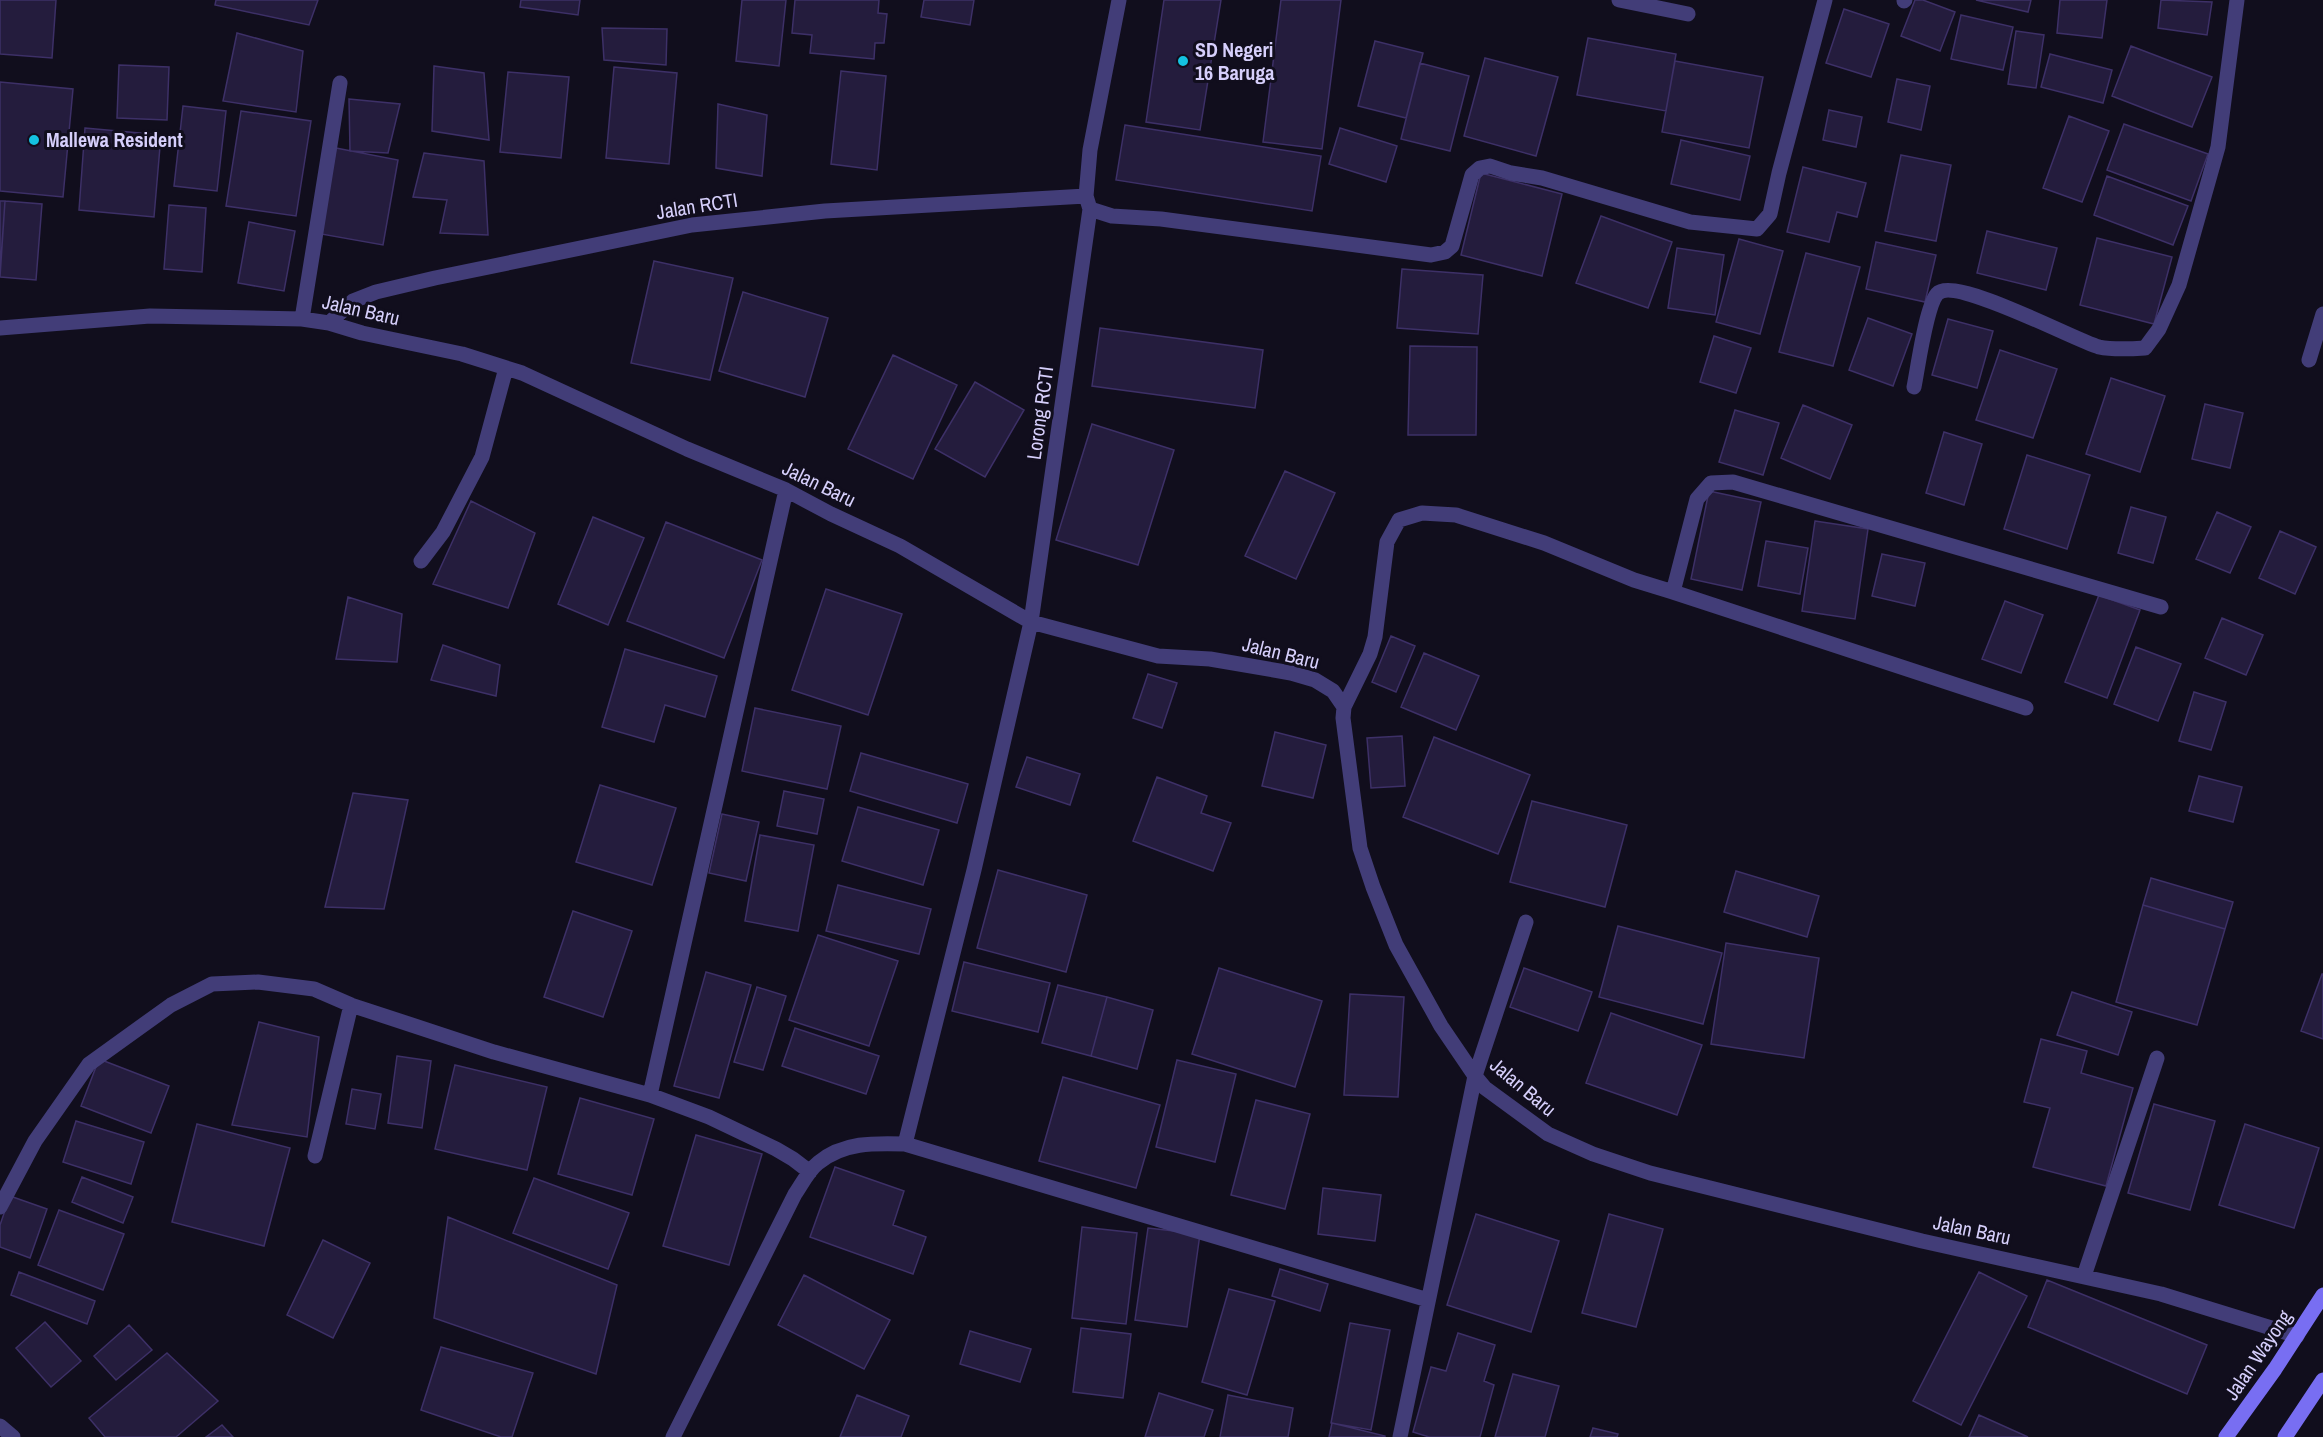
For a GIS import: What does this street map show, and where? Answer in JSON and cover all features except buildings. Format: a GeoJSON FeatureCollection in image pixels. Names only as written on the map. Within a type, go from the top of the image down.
{"type":"FeatureCollection","features":[{"type":"Feature","properties":{"kind":"street","name":"Lorong RCTI"},"geometry":{"type":"LineString","coordinates":[[905,1144],[974,870],[1031,622],[1088,203],[1090,150],[1119,0]]}},
{"type":"Feature","properties":{"kind":"street"},"geometry":{"type":"LineString","coordinates":[[1619,0],[1688,14]]}},
{"type":"Feature","properties":{"kind":"street","name":"Jalan RCTI"},"geometry":{"type":"LineString","coordinates":[[330,323],[353,301],[376,292],[435,278],[692,225],[837,210],[1088,203],[1112,216],[1161,219],[1431,255],[1445,252],[1452,246],[1472,175],[1480,168],[1490,166],[1511,173],[1542,178],[1690,222],[1757,229],[1770,214],[1825,0]]}},
{"type":"Feature","properties":{"kind":"street"},"geometry":{"type":"LineString","coordinates":[[1914,387],[1931,306],[1938,292],[1946,289],[1964,292],[1994,302],[2100,347],[2145,348],[2158,329],[2179,285],[2218,147],[2237,0]]}},
{"type":"Feature","properties":{"kind":"street"},"geometry":{"type":"LineString","coordinates":[[302,319],[340,83]]}},
{"type":"Feature","properties":{"kind":"street"},"geometry":{"type":"LineString","coordinates":[[2309,360],[2323,314]]}},
{"type":"Feature","properties":{"kind":"street","name":"Jalan Baru"},"geometry":{"type":"LineString","coordinates":[[0,328],[150,316],[302,319],[330,323],[362,333],[462,354],[522,372],[687,449],[786,490],[900,546],[1031,622],[1158,656],[1210,659],[1291,673],[1315,680],[1333,691],[1344,707],[1343,718],[1360,848],[1396,945],[1441,1026],[1475,1076],[1485,1088],[1548,1134],[1593,1154],[1650,1173],[1922,1241],[2161,1294],[2297,1336]]}},
{"type":"Feature","properties":{"kind":"street"},"geometry":{"type":"LineString","coordinates":[[421,561],[443,532],[482,458],[506,368]]}},
{"type":"Feature","properties":{"kind":"street"},"geometry":{"type":"LineString","coordinates":[[1673,592],[1697,499],[1711,483],[1733,482],[2161,607]]}},
{"type":"Feature","properties":{"kind":"street"},"geometry":{"type":"LineString","coordinates":[[650,1095],[786,490]]}},
{"type":"Feature","properties":{"kind":"street"},"geometry":{"type":"LineString","coordinates":[[1344,707],[1370,654],[1375,637],[1387,542],[1399,520],[1422,513],[1456,515],[1544,543],[1634,580],[2026,708]]}},
{"type":"Feature","properties":{"kind":"street"},"geometry":{"type":"LineString","coordinates":[[1400,1437],[1475,1076],[1526,922]]}},
{"type":"Feature","properties":{"kind":"street"},"geometry":{"type":"LineString","coordinates":[[0,1207],[34,1141],[89,1064],[171,1005],[212,984],[258,982],[314,989],[351,1005],[494,1052],[650,1095],[709,1117],[776,1149],[810,1172]]}},
{"type":"Feature","properties":{"kind":"street"},"geometry":{"type":"LineString","coordinates":[[315,1156],[351,1005]]}},
{"type":"Feature","properties":{"kind":"street"},"geometry":{"type":"LineString","coordinates":[[2084,1276],[2157,1058]]}},
{"type":"Feature","properties":{"kind":"street"},"geometry":{"type":"LineString","coordinates":[[673,1437],[795,1194],[818,1162],[848,1146],[871,1143],[905,1144],[1428,1300]]}},
{"type":"Feature","properties":{"kind":"street","name":"Jalan Wayong"},"geometry":{"type":"LineString","coordinates":[[2226,1437],[2323,1295]]}},
{"type":"Feature","properties":{"kind":"street"},"geometry":{"type":"LineString","coordinates":[[2285,1437],[2323,1380]]}},
{"type":"Feature","properties":{"kind":"street"},"geometry":{"type":"LineString","coordinates":[[0,1426],[13,1437]]}},
{"type":"Feature","properties":{"kind":"place","name":"SD Negeri 16 Baruga"},"geometry":{"type":"Point","coordinates":[1183,61]}},
{"type":"Feature","properties":{"kind":"place","name":"Mallewa Resident"},"geometry":{"type":"Point","coordinates":[34,140]}}]}
